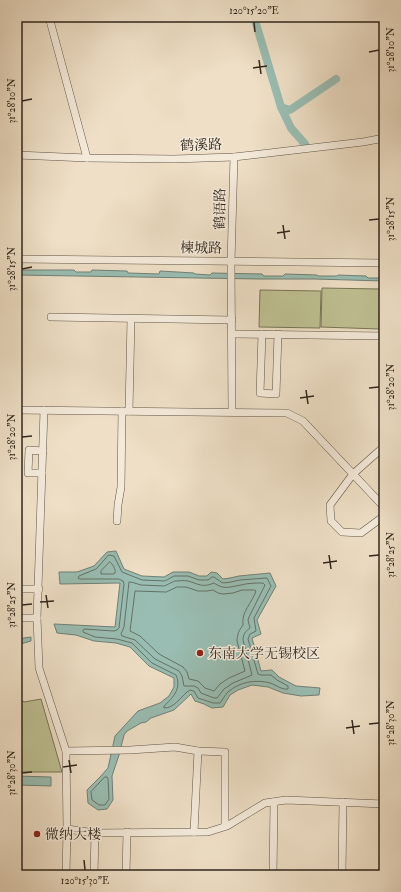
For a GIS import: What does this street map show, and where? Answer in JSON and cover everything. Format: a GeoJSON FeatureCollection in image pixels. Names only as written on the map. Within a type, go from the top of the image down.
{"type":"FeatureCollection","features":[{"type":"Feature","properties":{"kind":"street"},"geometry":{"type":"LineString","coordinates":[[49,17],[87,158]]}},
{"type":"Feature","properties":{"kind":"street","name":"鹤溪路"},"geometry":{"type":"LineString","coordinates":[[17,155],[87,158],[174,159],[234,157],[363,142],[384,138]]}},
{"type":"Feature","properties":{"kind":"street","name":"鹤语路"},"geometry":{"type":"LineString","coordinates":[[232,412],[231,262],[234,157]]}},
{"type":"Feature","properties":{"kind":"street","name":"楝城路"},"geometry":{"type":"LineString","coordinates":[[17,258],[384,263]]}},
{"type":"Feature","properties":{"kind":"street"},"geometry":{"type":"LineString","coordinates":[[51,317],[232,320]]}},
{"type":"Feature","properties":{"kind":"street"},"geometry":{"type":"LineString","coordinates":[[117,521],[121,487],[131,319]]}},
{"type":"Feature","properties":{"kind":"street"},"geometry":{"type":"LineString","coordinates":[[232,334],[384,336]]}},
{"type":"Feature","properties":{"kind":"street"},"geometry":{"type":"LineString","coordinates":[[262,334],[260,394],[276,394],[278,334]]}},
{"type":"Feature","properties":{"kind":"street"},"geometry":{"type":"LineString","coordinates":[[17,410],[287,413],[303,421],[384,507]]}},
{"type":"Feature","properties":{"kind":"street"},"geometry":{"type":"LineString","coordinates":[[44,410],[37,618],[38,668],[66,751],[66,875]]}},
{"type":"Feature","properties":{"kind":"street"},"geometry":{"type":"LineString","coordinates":[[42,473],[28,473],[29,450],[43,451]]}},
{"type":"Feature","properties":{"kind":"street"},"geometry":{"type":"LineString","coordinates":[[382,451],[353,474],[330,505],[331,521],[342,532],[361,533],[384,516]]}},
{"type":"Feature","properties":{"kind":"street"},"geometry":{"type":"LineString","coordinates":[[17,589],[39,589]]}},
{"type":"Feature","properties":{"kind":"street"},"geometry":{"type":"LineString","coordinates":[[17,618],[37,618]]}},
{"type":"Feature","properties":{"kind":"street"},"geometry":{"type":"LineString","coordinates":[[66,751],[130,750],[175,746],[198,751],[225,752],[225,826]]}},
{"type":"Feature","properties":{"kind":"street"},"geometry":{"type":"LineString","coordinates":[[194,832],[198,751]]}},
{"type":"Feature","properties":{"kind":"street"},"geometry":{"type":"LineString","coordinates":[[67,829],[95,833],[208,832],[225,826],[265,803],[286,800],[384,804]]}},
{"type":"Feature","properties":{"kind":"street"},"geometry":{"type":"LineString","coordinates":[[273,875],[274,802]]}},
{"type":"Feature","properties":{"kind":"street"},"geometry":{"type":"LineString","coordinates":[[342,875],[343,802]]}},
{"type":"Feature","properties":{"kind":"street"},"geometry":{"type":"LineString","coordinates":[[126,875],[127,832]]}},
{"type":"Feature","properties":{"kind":"street"},"geometry":{"type":"LineString","coordinates":[[94,875],[95,833]]}},
{"type":"Feature","properties":{"kind":"green space"},"geometry":{"type":"Polygon","coordinates":[[[322,288],[380,289],[379,329],[321,327],[322,288]]]}},
{"type":"Feature","properties":{"kind":"green space"},"geometry":{"type":"Polygon","coordinates":[[[260,290],[321,291],[320,328],[259,327],[260,290]]]}},
{"type":"Feature","properties":{"kind":"green space"},"geometry":{"type":"Polygon","coordinates":[[[17,696],[24,702],[41,699],[62,772],[17,772],[17,696]]]}},
{"type":"Feature","properties":{"kind":"water"},"geometry":{"type":"Polygon","coordinates":[[[20,270],[74,270],[76,272],[91,272],[92,270],[127,271],[128,273],[159,274],[160,271],[210,275],[212,273],[262,274],[264,276],[283,276],[285,274],[318,276],[338,275],[384,278],[384,281],[17,275],[17,272],[20,270]]]}},
{"type":"Feature","properties":{"kind":"water"},"geometry":{"type":"Polygon","coordinates":[[[116,551],[124,569],[142,576],[164,577],[173,572],[189,572],[199,576],[207,576],[211,572],[217,573],[223,579],[270,573],[276,586],[257,620],[261,634],[252,638],[261,671],[272,670],[279,677],[296,686],[320,688],[319,695],[301,696],[283,693],[268,687],[252,685],[238,690],[230,695],[223,707],[212,708],[195,701],[191,694],[174,710],[151,718],[127,731],[124,735],[112,776],[113,800],[107,809],[98,810],[88,803],[87,790],[108,768],[115,736],[138,711],[160,703],[169,696],[174,687],[174,678],[149,666],[130,647],[116,643],[94,641],[76,635],[57,633],[54,624],[115,627],[120,583],[60,584],[59,572],[77,572],[94,566],[107,552],[116,551]]]}},
{"type":"Feature","properties":{"kind":"water"},"geometry":{"type":"Polygon","coordinates":[[[31,637],[31,641],[17,646],[17,640],[31,637]]]}},
{"type":"Feature","properties":{"kind":"water"},"geometry":{"type":"Polygon","coordinates":[[[17,776],[51,777],[51,786],[17,785],[17,776]]]}},
{"type":"Feature","properties":{"kind":"waterway"},"geometry":{"type":"LineString","coordinates":[[254,17],[281,107],[290,110],[336,79]]}},
{"type":"Feature","properties":{"kind":"waterway"},"geometry":{"type":"LineString","coordinates":[[281,107],[291,128],[305,144]]}},
{"type":"Feature","properties":{"kind":"place","name":"东南大学无锡校区"},"geometry":{"type":"Point","coordinates":[200,653]}},
{"type":"Feature","properties":{"kind":"place","name":"微纳大楼"},"geometry":{"type":"Point","coordinates":[37,834]}}]}
